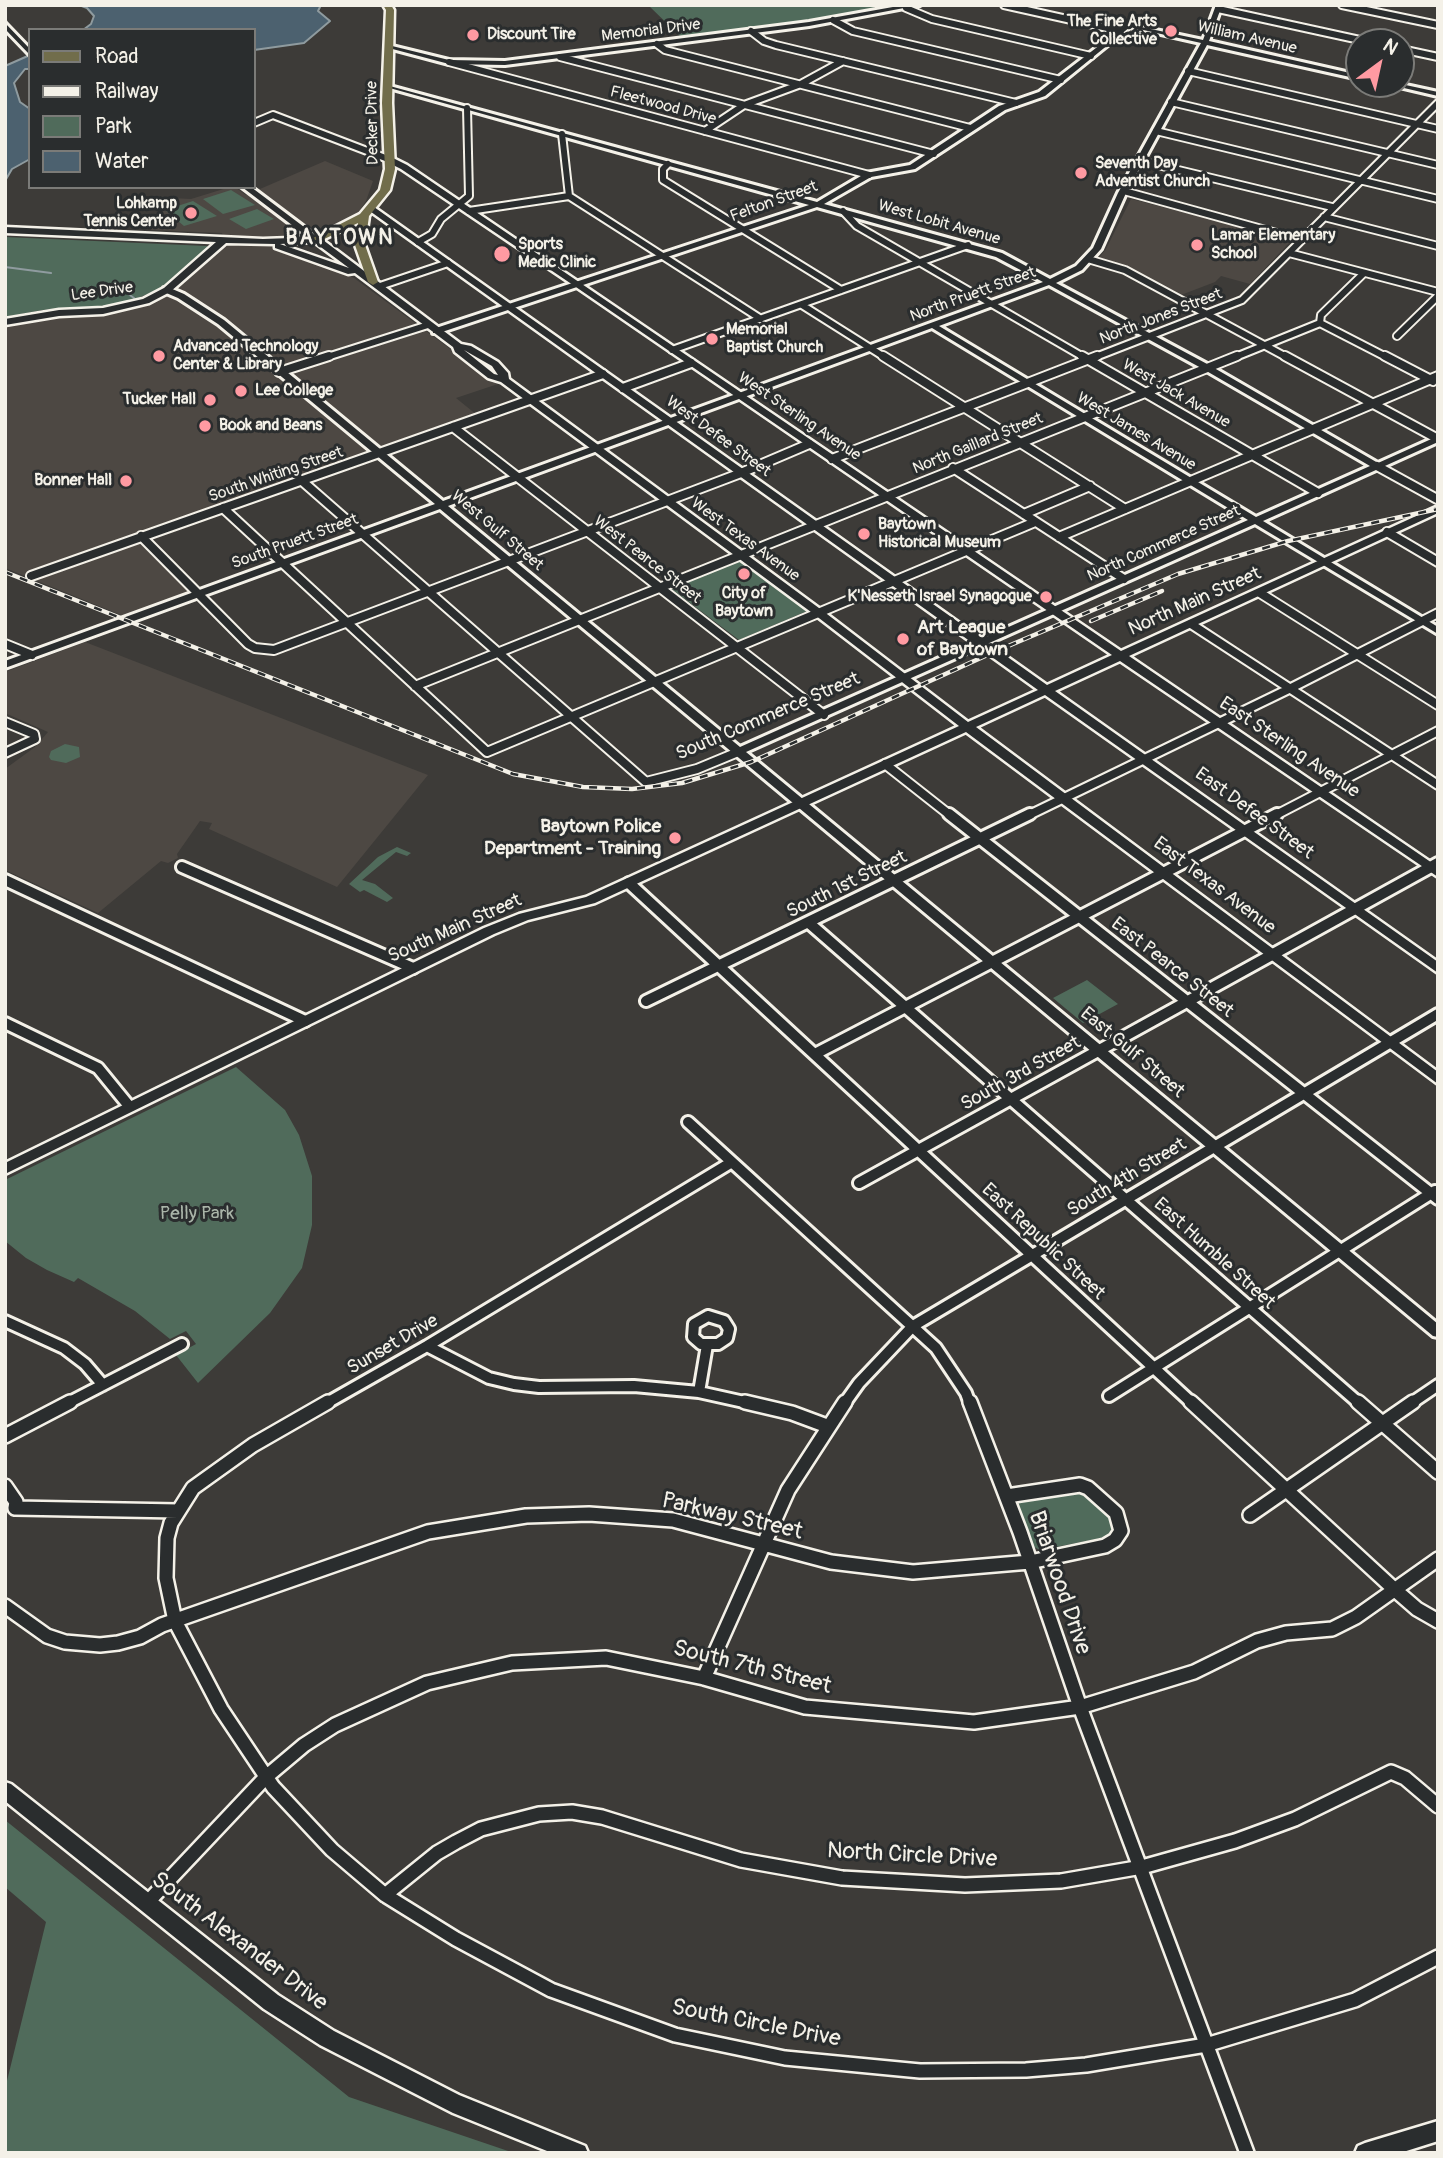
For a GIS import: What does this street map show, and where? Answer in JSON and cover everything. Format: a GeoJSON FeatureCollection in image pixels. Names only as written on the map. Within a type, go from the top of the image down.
{"type":"FeatureCollection","features":[{"type":"Feature","properties":{"kind":"main road","name":"Decker Drive"},"geometry":{"type":"LineString","coordinates":[[368,212],[385,190],[390,169],[388,47],[391,7]]}},
{"type":"Feature","properties":{"kind":"main road","name":"West Sterling Avenue"},"geometry":{"type":"LineString","coordinates":[[388,159],[404,167],[576,283],[1119,656]]}},
{"type":"Feature","properties":{"kind":"main road"},"geometry":{"type":"LineString","coordinates":[[5,230],[263,242],[316,239],[368,212]]}},
{"type":"Feature","properties":{"kind":"main road"},"geometry":{"type":"LineString","coordinates":[[368,212],[360,245],[376,284]]}},
{"type":"Feature","properties":{"kind":"main road","name":"West Defee Street"},"geometry":{"type":"LineString","coordinates":[[368,212],[448,263],[1048,689]]}},
{"type":"Feature","properties":{"kind":"main road","name":"West Texas Avenue"},"geometry":{"type":"LineString","coordinates":[[316,239],[458,346],[491,376],[504,380],[967,726]]}},
{"type":"Feature","properties":{"kind":"main road","name":"Lee Drive"},"geometry":{"type":"LineString","coordinates":[[5,322],[26,317],[129,306],[167,290],[224,240]]}},
{"type":"Feature","properties":{"kind":"main road"},"geometry":{"type":"LineString","coordinates":[[263,242],[313,257],[376,284]]}},
{"type":"Feature","properties":{"kind":"main road","name":"North Main Street"},"geometry":{"type":"LineString","coordinates":[[967,726],[1438,509]]}},
{"type":"Feature","properties":{"kind":"main road","name":"East Sterling Avenue"},"geometry":{"type":"LineString","coordinates":[[1119,656],[1435,868]]}},
{"type":"Feature","properties":{"kind":"main road","name":"East Defee Street"},"geometry":{"type":"LineString","coordinates":[[1048,689],[1438,969]]}},
{"type":"Feature","properties":{"kind":"main road","name":"South Main Street"},"geometry":{"type":"LineString","coordinates":[[7,1166],[413,968],[524,917],[590,900],[967,726]]}},
{"type":"Feature","properties":{"kind":"main road","name":"East Texas Avenue"},"geometry":{"type":"LineString","coordinates":[[967,726],[1438,1079]]}},
{"type":"Feature","properties":{"kind":"main road","name":"South Alexander Drive"},"geometry":{"type":"LineString","coordinates":[[5,1790],[271,2001],[327,2038],[453,2103],[578,2153]]}},
{"type":"Feature","properties":{"kind":"main road"},"geometry":{"type":"LineString","coordinates":[[1365,2153],[1438,2131]]}},
{"type":"Feature","properties":{"kind":"street","name":"Memorial Drive"},"geometry":{"type":"LineString","coordinates":[[388,47],[449,62],[490,64],[833,20],[917,5]]}},
{"type":"Feature","properties":{"kind":"street"},"geometry":{"type":"LineString","coordinates":[[1004,5],[1121,32]]}},
{"type":"Feature","properties":{"kind":"street"},"geometry":{"type":"LineString","coordinates":[[1342,5],[1438,26]]}},
{"type":"Feature","properties":{"kind":"street"},"geometry":{"type":"LineString","coordinates":[[1219,7],[1345,36]]}},
{"type":"Feature","properties":{"kind":"street","name":"North Pruett Street"},"geometry":{"type":"LineString","coordinates":[[596,450],[1051,282],[1088,259],[1097,249],[1124,191],[1205,43],[1219,7]]}},
{"type":"Feature","properties":{"kind":"street"},"geometry":{"type":"LineString","coordinates":[[906,8],[932,19],[1091,56]]}},
{"type":"Feature","properties":{"kind":"street"},"geometry":{"type":"LineString","coordinates":[[833,20],[853,31],[1061,80]]}},
{"type":"Feature","properties":{"kind":"street"},"geometry":{"type":"LineString","coordinates":[[5,25],[28,51]]}},
{"type":"Feature","properties":{"kind":"street","name":"Felton Street"},"geometry":{"type":"LineString","coordinates":[[279,372],[508,306],[819,204],[869,175],[904,170],[970,128],[1016,103],[1042,94],[1129,25]]}},
{"type":"Feature","properties":{"kind":"street","name":"William Avenue"},"geometry":{"type":"LineString","coordinates":[[1129,25],[1345,74]]}},
{"type":"Feature","properties":{"kind":"street"},"geometry":{"type":"LineString","coordinates":[[751,31],[771,44],[1016,103]]}},
{"type":"Feature","properties":{"kind":"street"},"geometry":{"type":"LineString","coordinates":[[657,44],[665,50],[970,128]]}},
{"type":"Feature","properties":{"kind":"street"},"geometry":{"type":"LineString","coordinates":[[1415,52],[1438,57]]}},
{"type":"Feature","properties":{"kind":"street"},"geometry":{"type":"LineString","coordinates":[[560,57],[934,153]]}},
{"type":"Feature","properties":{"kind":"street"},"geometry":{"type":"LineString","coordinates":[[705,131],[744,105],[801,84],[843,61]]}},
{"type":"Feature","properties":{"kind":"street","name":"Fleetwood Drive"},"geometry":{"type":"LineString","coordinates":[[449,62],[869,175]]}},
{"type":"Feature","properties":{"kind":"street"},"geometry":{"type":"LineString","coordinates":[[482,72],[490,64]]}},
{"type":"Feature","properties":{"kind":"street"},"geometry":{"type":"LineString","coordinates":[[1188,71],[1438,129]]}},
{"type":"Feature","properties":{"kind":"street","name":"West Lobit Avenue"},"geometry":{"type":"LineString","coordinates":[[388,86],[968,245],[1014,261],[1437,499]]}},
{"type":"Feature","properties":{"kind":"street"},"geometry":{"type":"LineString","coordinates":[[1415,89],[1438,94]]}},
{"type":"Feature","properties":{"kind":"street"},"geometry":{"type":"LineString","coordinates":[[1171,102],[1438,165]]}},
{"type":"Feature","properties":{"kind":"street","name":"North Jones Street"},"geometry":{"type":"LineString","coordinates":[[832,459],[1242,300],[1438,103]]}},
{"type":"Feature","properties":{"kind":"street"},"geometry":{"type":"LineString","coordinates":[[418,242],[432,233],[441,219],[469,196],[467,108]]}},
{"type":"Feature","properties":{"kind":"street","name":"West Sterling Avenue"},"geometry":{"type":"LineString","coordinates":[[256,122],[273,115],[388,159]]}},
{"type":"Feature","properties":{"kind":"street"},"geometry":{"type":"LineString","coordinates":[[1156,131],[1438,199]]}},
{"type":"Feature","properties":{"kind":"street"},"geometry":{"type":"LineString","coordinates":[[562,134],[569,196]]}},
{"type":"Feature","properties":{"kind":"street"},"geometry":{"type":"LineString","coordinates":[[1142,161],[1332,208]]}},
{"type":"Feature","properties":{"kind":"street"},"geometry":{"type":"LineString","coordinates":[[668,164],[663,169],[663,180],[841,290]]}},
{"type":"Feature","properties":{"kind":"street","name":"West Texas Avenue"},"geometry":{"type":"LineString","coordinates":[[249,189],[316,239]]}},
{"type":"Feature","properties":{"kind":"street"},"geometry":{"type":"LineString","coordinates":[[1124,191],[1302,240]]}},
{"type":"Feature","properties":{"kind":"street"},"geometry":{"type":"LineString","coordinates":[[469,211],[569,196],[761,319]]}},
{"type":"Feature","properties":{"kind":"street","name":"West Jack Avenue"},"geometry":{"type":"LineString","coordinates":[[843,211],[857,226],[1318,493]]}},
{"type":"Feature","properties":{"kind":"street"},"geometry":{"type":"LineString","coordinates":[[1324,217],[1438,246]]}},
{"type":"Feature","properties":{"kind":"street"},"geometry":{"type":"LineString","coordinates":[[672,350],[968,245]]}},
{"type":"Feature","properties":{"kind":"street"},"geometry":{"type":"LineString","coordinates":[[1289,253],[1438,294],[1397,336]]}},
{"type":"Feature","properties":{"kind":"street"},"geometry":{"type":"LineString","coordinates":[[1088,259],[1125,270],[1438,439]]}},
{"type":"Feature","properties":{"kind":"street"},"geometry":{"type":"LineString","coordinates":[[376,284],[448,263]]}},
{"type":"Feature","properties":{"kind":"street"},"geometry":{"type":"LineString","coordinates":[[1364,273],[1321,315],[1321,323],[1434,378],[1438,384]]}},
{"type":"Feature","properties":{"kind":"street","name":"West Gulf Street"},"geometry":{"type":"LineString","coordinates":[[167,290],[221,322],[802,803]]}},
{"type":"Feature","properties":{"kind":"street"},"geometry":{"type":"LineString","coordinates":[[802,305],[1125,509]]}},
{"type":"Feature","properties":{"kind":"street","name":"North Gaillard Street"},"geometry":{"type":"LineString","coordinates":[[415,685],[1321,323]]}},
{"type":"Feature","properties":{"kind":"street","name":"West James Avenue"},"geometry":{"type":"LineString","coordinates":[[932,325],[1438,631]]}},
{"type":"Feature","properties":{"kind":"street"},"geometry":{"type":"LineString","coordinates":[[623,388],[691,363]]}},
{"type":"Feature","properties":{"kind":"street","name":"South Whiting Street"},"geometry":{"type":"LineString","coordinates":[[31,576],[603,374]]}},
{"type":"Feature","properties":{"kind":"street"},"geometry":{"type":"LineString","coordinates":[[1059,537],[1434,378]]}},
{"type":"Feature","properties":{"kind":"street","name":"West Pearce Street"},"geometry":{"type":"LineString","coordinates":[[453,427],[824,715]]}},
{"type":"Feature","properties":{"kind":"street","name":"North Commerce Street"},"geometry":{"type":"LineString","coordinates":[[903,678],[1438,439]]}},
{"type":"Feature","properties":{"kind":"street"},"geometry":{"type":"LineString","coordinates":[[141,536],[248,644],[263,650],[274,650],[741,473],[809,444]]}},
{"type":"Feature","properties":{"kind":"street","name":"South Pruett Street"},"geometry":{"type":"LineString","coordinates":[[5,665],[596,450]]}},
{"type":"Feature","properties":{"kind":"street"},"geometry":{"type":"LineString","coordinates":[[953,468],[1124,579]]}},
{"type":"Feature","properties":{"kind":"street"},"geometry":{"type":"LineString","coordinates":[[301,481],[573,717]]}},
{"type":"Feature","properties":{"kind":"street"},"geometry":{"type":"LineString","coordinates":[[1024,514],[1090,486]]}},
{"type":"Feature","properties":{"kind":"street"},"geometry":{"type":"LineString","coordinates":[[223,508],[487,752],[1035,522]]}},
{"type":"Feature","properties":{"kind":"street"},"geometry":{"type":"LineString","coordinates":[[1387,532],[1438,562]]}},
{"type":"Feature","properties":{"kind":"street"},"geometry":{"type":"LineString","coordinates":[[1260,593],[1438,705]]}},
{"type":"Feature","properties":{"kind":"street","name":"South 1st Street"},"geometry":{"type":"LineString","coordinates":[[646,1001],[1291,688],[1438,613]]}},
{"type":"Feature","properties":{"kind":"street"},"geometry":{"type":"LineString","coordinates":[[1191,624],[1438,785]]}},
{"type":"Feature","properties":{"kind":"street"},"geometry":{"type":"LineString","coordinates":[[5,644],[32,655]]}},
{"type":"Feature","properties":{"kind":"street","name":"South Commerce Street"},"geometry":{"type":"LineString","coordinates":[[573,717],[646,782],[697,769],[903,678]]}},
{"type":"Feature","properties":{"kind":"street"},"geometry":{"type":"LineString","coordinates":[[5,722],[34,734],[35,739],[5,753]]}},
{"type":"Feature","properties":{"kind":"street"},"geometry":{"type":"LineString","coordinates":[[815,1054],[1438,731]]}},
{"type":"Feature","properties":{"kind":"street","name":"East Pearce Street"},"geometry":{"type":"LineString","coordinates":[[885,764],[1303,1093],[1436,1194]]}},
{"type":"Feature","properties":{"kind":"street","name":"East Gulf Street"},"geometry":{"type":"LineString","coordinates":[[802,803],[1438,1332]]}},
{"type":"Feature","properties":{"kind":"street"},"geometry":{"type":"LineString","coordinates":[[181,867],[413,968]]}},
{"type":"Feature","properties":{"kind":"street","name":"South 3rd Street"},"geometry":{"type":"LineString","coordinates":[[859,1183],[1273,954],[1435,868]]}},
{"type":"Feature","properties":{"kind":"street"},"geometry":{"type":"LineString","coordinates":[[5,880],[305,1021]]}},
{"type":"Feature","properties":{"kind":"street","name":"East Republic Street"},"geometry":{"type":"LineString","coordinates":[[629,883],[1394,1589],[1417,1609],[1438,1621]]}},
{"type":"Feature","properties":{"kind":"street","name":"East Humble Street"},"geometry":{"type":"LineString","coordinates":[[809,923],[1438,1472]]}},
{"type":"Feature","properties":{"kind":"street","name":"South 4th Street"},"geometry":{"type":"LineString","coordinates":[[704,1678],[788,1490],[827,1426],[859,1383],[913,1326],[1438,1014]]}},
{"type":"Feature","properties":{"kind":"street"},"geometry":{"type":"LineString","coordinates":[[5,1024],[98,1068],[130,1106]]}},
{"type":"Feature","properties":{"kind":"street","name":"Briarwood Drive"},"geometry":{"type":"LineString","coordinates":[[688,1122],[936,1348],[966,1393],[1007,1496],[1080,1707],[1247,2153]]}},
{"type":"Feature","properties":{"kind":"street","name":"Sunset Drive"},"geometry":{"type":"LineString","coordinates":[[175,1621],[164,1559],[167,1538],[178,1511],[193,1488],[253,1444],[427,1346],[732,1162]]}},
{"type":"Feature","properties":{"kind":"street"},"geometry":{"type":"LineString","coordinates":[[1109,1396],[1436,1194]]}},
{"type":"Feature","properties":{"kind":"street"},"geometry":{"type":"LineString","coordinates":[[5,1321],[64,1348],[85,1364],[103,1385]]}},
{"type":"Feature","properties":{"kind":"street"},"geometry":{"type":"LineString","coordinates":[[5,1436],[182,1344]]}},
{"type":"Feature","properties":{"kind":"street"},"geometry":{"type":"LineString","coordinates":[[699,1392],[706,1345]]}},
{"type":"Feature","properties":{"kind":"street"},"geometry":{"type":"LineString","coordinates":[[427,1346],[489,1378],[514,1384],[539,1387],[634,1386],[699,1392],[792,1413],[827,1426]]}},
{"type":"Feature","properties":{"kind":"street"},"geometry":{"type":"LineString","coordinates":[[1250,1515],[1438,1385]]}},
{"type":"Feature","properties":{"kind":"street","name":"Parkway Street"},"geometry":{"type":"LineString","coordinates":[[5,1606],[47,1636],[81,1644],[100,1645],[140,1637],[162,1625],[428,1532],[526,1516],[589,1514],[662,1520],[764,1542],[831,1562],[913,1572],[1030,1562],[1105,1546],[1121,1531],[1116,1513],[1088,1488],[1080,1485],[1007,1496]]}},
{"type":"Feature","properties":{"kind":"street"},"geometry":{"type":"LineString","coordinates":[[5,1486],[16,1502],[10,1511]]}},
{"type":"Feature","properties":{"kind":"street"},"geometry":{"type":"LineString","coordinates":[[10,1511],[178,1511]]}},
{"type":"Feature","properties":{"kind":"street","name":"South 7th Street"},"geometry":{"type":"LineString","coordinates":[[146,1904],[266,1777],[304,1745],[335,1725],[427,1683],[478,1670],[538,1660],[606,1658],[704,1678],[805,1707],[974,1722],[1080,1707],[1194,1672],[1257,1641],[1286,1633],[1332,1629],[1356,1618],[1438,1559]]}},
{"type":"Feature","properties":{"kind":"street","name":"South Circle Drive"},"geometry":{"type":"LineString","coordinates":[[175,1621],[221,1709],[266,1777],[332,1850],[385,1895],[456,1939],[551,1990],[675,2035],[785,2058],[920,2071],[966,2072],[1086,2065],[1206,2045],[1355,2000],[1438,1958]]}},
{"type":"Feature","properties":{"kind":"street","name":"North Circle Drive"},"geometry":{"type":"LineString","coordinates":[[385,1895],[437,1853],[481,1829],[539,1814],[572,1812],[628,1824],[741,1860],[842,1878],[978,1885],[1061,1881],[1142,1867],[1235,1841],[1295,1819],[1391,1772],[1405,1778],[1438,1806]]}},
{"type":"Feature","properties":{"kind":"shaded area","name":"Lee College"},"geometry":{"type":"Polygon","coordinates":[[[325,161],[373,181],[366,201],[358,213],[327,229],[276,237],[277,250],[308,258],[354,278],[498,384],[456,398],[477,415],[134,535],[193,593],[126,617],[5,568],[5,326],[21,320],[118,312],[167,296],[227,246],[222,233],[151,230],[171,198],[191,199],[224,189],[238,189],[246,195],[325,161]]]}},
{"type":"Feature","properties":{"kind":"shaded area","name":"Lamar Elementary School"},"geometry":{"type":"Polygon","coordinates":[[[1131,199],[1291,241],[1250,284],[1221,276],[1215,282],[1181,295],[1125,266],[1098,259],[1106,249],[1131,199]]]}},
{"type":"Feature","properties":{"kind":"shaded area"},"geometry":{"type":"Polygon","coordinates":[[[85,642],[428,775],[337,887],[209,829],[212,823],[200,821],[177,854],[178,858],[168,863],[161,861],[98,913],[5,870],[5,769],[35,747],[48,732],[5,713],[5,672],[85,642]]]}},
{"type":"Feature","properties":{"kind":"green space"},"geometry":{"type":"Polygon","coordinates":[[[648,5],[871,5],[878,10],[682,38],[648,5]]]}},
{"type":"Feature","properties":{"kind":"green space","name":"Lohkamp Tennis Center"},"geometry":{"type":"Polygon","coordinates":[[[231,190],[255,205],[223,214],[203,199],[231,190]]]}},
{"type":"Feature","properties":{"kind":"green space","name":"Lohkamp Tennis Center"},"geometry":{"type":"Polygon","coordinates":[[[193,201],[217,216],[184,226],[165,210],[193,201]]]}},
{"type":"Feature","properties":{"kind":"green space","name":"Lohkamp Tennis Center"},"geometry":{"type":"Polygon","coordinates":[[[257,209],[274,219],[246,229],[229,219],[257,209]]]}},
{"type":"Feature","properties":{"kind":"green space"},"geometry":{"type":"Polygon","coordinates":[[[5,237],[208,248],[162,288],[133,300],[115,305],[43,310],[5,317],[5,237]]]}},
{"type":"Feature","properties":{"kind":"green space"},"geometry":{"type":"Polygon","coordinates":[[[736,559],[807,611],[739,640],[669,587],[736,559]]]}},
{"type":"Feature","properties":{"kind":"green space"},"geometry":{"type":"Polygon","coordinates":[[[65,744],[79,747],[80,757],[66,763],[51,760],[51,751],[65,744]]]}},
{"type":"Feature","properties":{"kind":"green space"},"geometry":{"type":"Polygon","coordinates":[[[397,847],[411,853],[407,856],[396,852],[362,880],[375,884],[393,898],[387,902],[364,890],[360,892],[349,884],[378,857],[397,847]]]}},
{"type":"Feature","properties":{"kind":"green space"},"geometry":{"type":"Polygon","coordinates":[[[1087,980],[1118,1004],[1083,1023],[1053,998],[1087,980]]]}},
{"type":"Feature","properties":{"kind":"green space","name":"Pelly Park"},"geometry":{"type":"Polygon","coordinates":[[[236,1067],[285,1110],[299,1135],[312,1176],[312,1225],[302,1268],[270,1313],[198,1383],[176,1355],[196,1344],[186,1331],[170,1339],[135,1311],[78,1278],[74,1282],[47,1270],[5,1241],[5,1180],[236,1067]]]}},
{"type":"Feature","properties":{"kind":"green space"},"geometry":{"type":"Polygon","coordinates":[[[1076,1490],[1085,1494],[1111,1517],[1113,1526],[1109,1534],[1102,1538],[1040,1550],[1032,1546],[1017,1505],[1021,1499],[1076,1490]]]}},
{"type":"Feature","properties":{"kind":"green space"},"geometry":{"type":"Polygon","coordinates":[[[5,1820],[349,2097],[514,2153],[5,2153],[5,2089],[46,1922],[5,1887],[5,1820]]]}},
{"type":"Feature","properties":{"kind":"water"},"geometry":{"type":"Polygon","coordinates":[[[79,5],[321,5],[318,11],[330,21],[304,43],[256,50],[256,28],[86,28],[94,16],[87,8],[79,5]]]}},
{"type":"Feature","properties":{"kind":"water"},"geometry":{"type":"Polygon","coordinates":[[[28,56],[28,69],[25,69],[14,83],[20,102],[28,108],[28,160],[12,169],[5,181],[5,66],[28,56]]]}},
{"type":"Feature","properties":{"kind":"waterway"},"geometry":{"type":"LineString","coordinates":[[5,267],[51,273]]}},
{"type":"Feature","properties":{"kind":"waterway"},"geometry":{"type":"LineString","coordinates":[[106,287],[124,291],[134,298]]}},
{"type":"Feature","properties":{"kind":"railway"},"geometry":{"type":"LineString","coordinates":[[5,572],[513,774],[583,787],[632,789],[682,783],[751,762],[994,652],[1178,574],[1288,541],[1438,509]]}},
{"type":"Feature","properties":{"kind":"railway"},"geometry":{"type":"LineString","coordinates":[[1091,621],[1162,591]]}},
{"type":"Feature","properties":{"kind":"place","name":"The Fine Arts Collective"},"geometry":{"type":"Point","coordinates":[1171,31]}},
{"type":"Feature","properties":{"kind":"place","name":"Discount Tire"},"geometry":{"type":"Point","coordinates":[473,35]}},
{"type":"Feature","properties":{"kind":"place","name":"Seventh Day Adventist Church"},"geometry":{"type":"Point","coordinates":[1081,173]}},
{"type":"Feature","properties":{"kind":"place","name":"Lohkamp Tennis Center"},"geometry":{"type":"Point","coordinates":[191,213]}},
{"type":"Feature","properties":{"kind":"place","name":"Lamar Elementary School"},"geometry":{"type":"Point","coordinates":[1197,245]}},
{"type":"Feature","properties":{"kind":"place","name":"Sports Medic Clinic"},"geometry":{"type":"Point","coordinates":[502,254]}},
{"type":"Feature","properties":{"kind":"place","name":"Memorial Baptist Church"},"geometry":{"type":"Point","coordinates":[712,339]}},
{"type":"Feature","properties":{"kind":"place","name":"Advanced Technology Center & Library"},"geometry":{"type":"Point","coordinates":[159,356]}},
{"type":"Feature","properties":{"kind":"place","name":"Lee College"},"geometry":{"type":"Point","coordinates":[241,391]}},
{"type":"Feature","properties":{"kind":"place","name":"Tucker Hall"},"geometry":{"type":"Point","coordinates":[210,400]}},
{"type":"Feature","properties":{"kind":"place","name":"Book and Beans"},"geometry":{"type":"Point","coordinates":[205,426]}},
{"type":"Feature","properties":{"kind":"place","name":"Bonner Hall"},"geometry":{"type":"Point","coordinates":[126,481]}},
{"type":"Feature","properties":{"kind":"place","name":"Baytown Historical Museum"},"geometry":{"type":"Point","coordinates":[864,534]}},
{"type":"Feature","properties":{"kind":"place","name":"City of Baytown"},"geometry":{"type":"Point","coordinates":[744,574]}},
{"type":"Feature","properties":{"kind":"place","name":"K'Nesseth Israel Synagogue"},"geometry":{"type":"Point","coordinates":[1046,597]}},
{"type":"Feature","properties":{"kind":"place","name":"Art League of Baytown"},"geometry":{"type":"Point","coordinates":[903,639]}},
{"type":"Feature","properties":{"kind":"place","name":"Baytown Police Department - Training"},"geometry":{"type":"Point","coordinates":[675,838]}},
{"type":"Feature","properties":{"kind":"district","name":"BAYTOWN"},"geometry":{"type":"Point","coordinates":[340,239]}}]}
